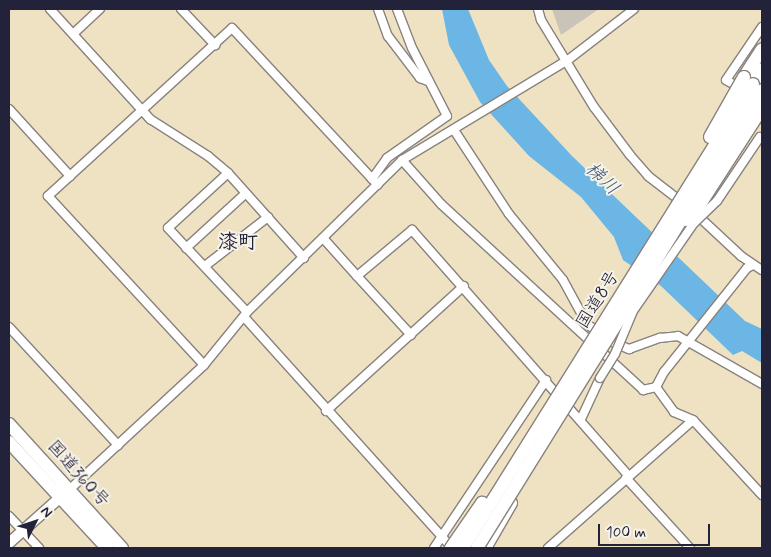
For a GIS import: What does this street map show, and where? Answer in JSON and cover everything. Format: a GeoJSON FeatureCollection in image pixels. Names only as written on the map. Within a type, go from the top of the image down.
{"type":"FeatureCollection","features":[{"type":"Feature","properties":{"kind":"highway"},"geometry":{"type":"LineString","coordinates":[[668,229],[749,84],[762,49]]}},
{"type":"Feature","properties":{"kind":"highway","name":"国道8号"},"geometry":{"type":"LineString","coordinates":[[477,548],[528,456],[668,229],[749,84],[762,69]]}},
{"type":"Feature","properties":{"kind":"highway"},"geometry":{"type":"LineString","coordinates":[[668,229],[697,209],[762,108]]}},
{"type":"Feature","properties":{"kind":"highway","name":"国道360号"},"geometry":{"type":"LineString","coordinates":[[9,424],[107,548]]}},
{"type":"Feature","properties":{"kind":"highway","name":"国道360号"},"geometry":{"type":"LineString","coordinates":[[9,442],[122,548]]}},
{"type":"Feature","properties":{"kind":"highway"},"geometry":{"type":"LineString","coordinates":[[451,548],[504,471],[528,456]]}},
{"type":"Feature","properties":{"kind":"highway"},"geometry":{"type":"LineString","coordinates":[[485,548],[528,456]]}},
{"type":"Feature","properties":{"kind":"highway","name":"国道8号"},"geometry":{"type":"LineString","coordinates":[[463,548],[528,456]]}},
{"type":"Feature","properties":{"kind":"main road"},"geometry":{"type":"LineString","coordinates":[[9,543],[64,494]]}},
{"type":"Feature","properties":{"kind":"street"},"geometry":{"type":"LineString","coordinates":[[50,9],[142,110],[228,173],[304,258]]}},
{"type":"Feature","properties":{"kind":"street"},"geometry":{"type":"LineString","coordinates":[[72,34],[100,9]]}},
{"type":"Feature","properties":{"kind":"street"},"geometry":{"type":"LineString","coordinates":[[182,9],[215,45]]}},
{"type":"Feature","properties":{"kind":"street"},"geometry":{"type":"LineString","coordinates":[[378,9],[388,36],[420,78],[428,81]]}},
{"type":"Feature","properties":{"kind":"street"},"geometry":{"type":"LineString","coordinates":[[375,182],[387,158],[447,116],[428,81],[397,9]]}},
{"type":"Feature","properties":{"kind":"street"},"geometry":{"type":"LineString","coordinates":[[538,9],[541,20],[594,106],[648,176],[750,266],[762,270]]}},
{"type":"Feature","properties":{"kind":"street"},"geometry":{"type":"LineString","coordinates":[[64,494],[204,365],[246,315],[304,258],[375,182],[402,160],[566,62],[633,9]]}},
{"type":"Feature","properties":{"kind":"street"},"geometry":{"type":"LineString","coordinates":[[749,84],[726,80],[762,27]]}},
{"type":"Feature","properties":{"kind":"street"},"geometry":{"type":"LineString","coordinates":[[204,365],[48,196],[232,28],[375,182]]}},
{"type":"Feature","properties":{"kind":"street"},"geometry":{"type":"LineString","coordinates":[[9,109],[70,176]]}},
{"type":"Feature","properties":{"kind":"street"},"geometry":{"type":"LineString","coordinates":[[457,128],[510,214],[563,280],[586,324],[610,341],[629,348],[660,338],[678,336],[691,339],[762,384]]}},
{"type":"Feature","properties":{"kind":"street"},"geometry":{"type":"LineString","coordinates":[[581,420],[600,378],[615,354],[633,311],[694,223],[717,202],[761,135]]}},
{"type":"Feature","properties":{"kind":"street"},"geometry":{"type":"LineString","coordinates":[[402,160],[441,204],[643,390],[656,387],[691,339],[750,266]]}},
{"type":"Feature","properties":{"kind":"street"},"geometry":{"type":"LineString","coordinates":[[228,173],[168,228],[205,266],[326,412],[451,548]]}},
{"type":"Feature","properties":{"kind":"street"},"geometry":{"type":"LineString","coordinates":[[186,248],[246,193]]}},
{"type":"Feature","properties":{"kind":"street"},"geometry":{"type":"LineString","coordinates":[[205,266],[268,217]]}},
{"type":"Feature","properties":{"kind":"street"},"geometry":{"type":"LineString","coordinates":[[357,276],[412,230],[464,286],[690,548]]}},
{"type":"Feature","properties":{"kind":"street"},"geometry":{"type":"LineString","coordinates":[[323,238],[410,335]]}},
{"type":"Feature","properties":{"kind":"street"},"geometry":{"type":"LineString","coordinates":[[326,412],[464,286]]}},
{"type":"Feature","properties":{"kind":"street"},"geometry":{"type":"LineString","coordinates":[[9,327],[118,445]]}},
{"type":"Feature","properties":{"kind":"street"},"geometry":{"type":"LineString","coordinates":[[434,548],[440,536],[546,380]]}},
{"type":"Feature","properties":{"kind":"street"},"geometry":{"type":"LineString","coordinates":[[656,387],[674,412],[694,420],[762,495]]}},
{"type":"Feature","properties":{"kind":"street"},"geometry":{"type":"LineString","coordinates":[[548,548],[627,476],[694,420]]}},
{"type":"Feature","properties":{"kind":"street"},"geometry":{"type":"LineString","coordinates":[[9,516],[39,548]]}},
{"type":"Feature","properties":{"kind":"shaded area"},"geometry":{"type":"Polygon","coordinates":[[[552,9],[599,9],[561,35],[552,9]]]}},
{"type":"Feature","properties":{"kind":"water"},"geometry":{"type":"Polygon","coordinates":[[[442,9],[468,9],[489,60],[507,86],[572,156],[745,321],[762,329],[762,363],[742,351],[733,355],[661,286],[623,260],[614,237],[581,197],[529,156],[480,102],[449,45],[442,9]]]}},
{"type":"Feature","properties":{"kind":"district","name":"漆町"},"geometry":{"type":"Point","coordinates":[238,242]}},
{"type":"Feature","properties":{"kind":"water label","name":"梯川"},"geometry":{"type":"Point","coordinates":[602,179]}}]}
